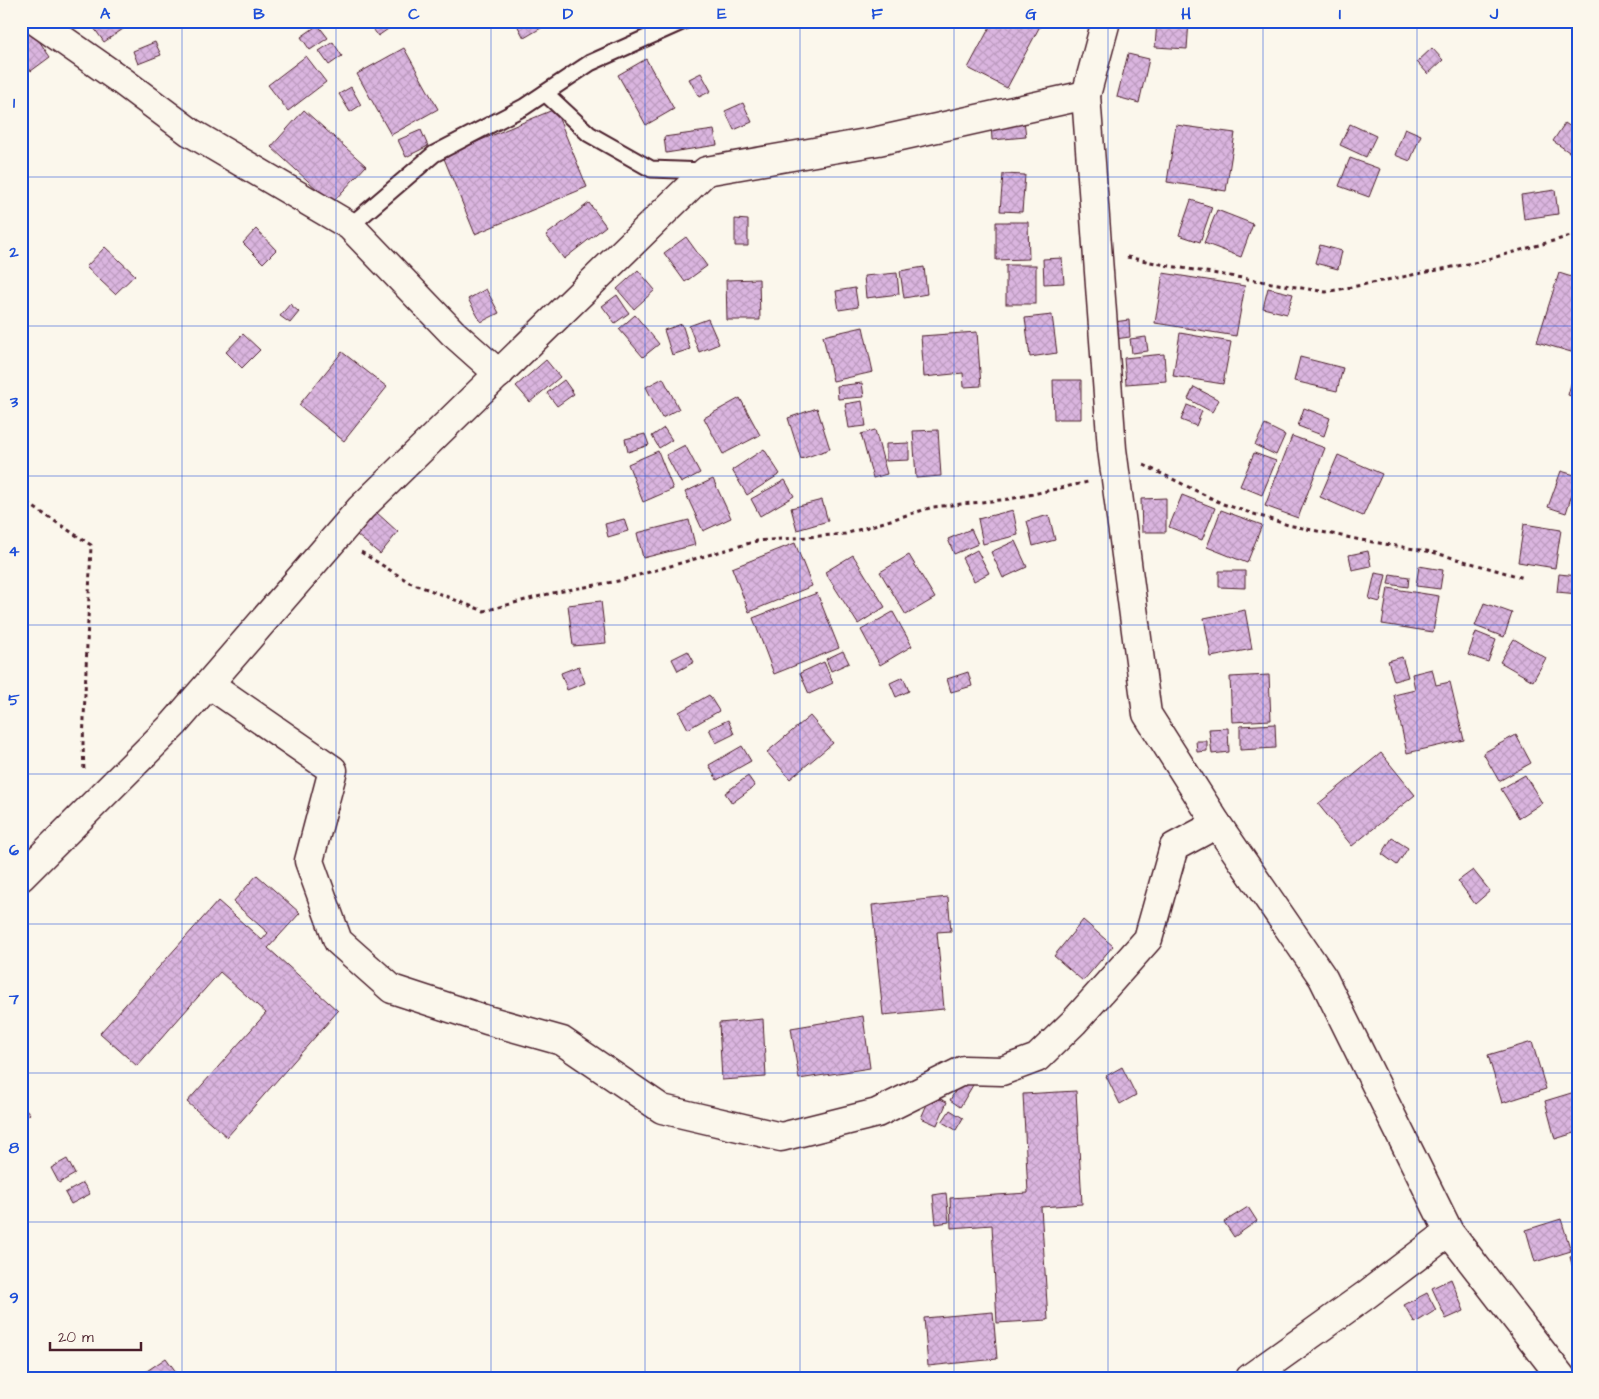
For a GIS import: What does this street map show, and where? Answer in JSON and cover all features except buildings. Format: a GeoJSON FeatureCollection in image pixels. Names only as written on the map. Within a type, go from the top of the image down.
{"type":"FeatureCollection","features":[{"type":"Feature","properties":{"kind":"street"},"geometry":{"type":"LineString","coordinates":[[36,21],[122,80],[190,132],[350,226],[453,333],[499,374]]}},
{"type":"Feature","properties":{"kind":"street"},"geometry":{"type":"LineString","coordinates":[[1102,23],[1086,95],[1112,448],[1146,714],[1217,824],[1323,978],[1449,1232],[1562,1378]]}},
{"type":"Feature","properties":{"kind":"street"},"geometry":{"type":"LineString","coordinates":[[21,876],[174,724],[361,508],[706,171],[878,141],[1086,95]]}},
{"type":"Feature","properties":{"kind":"street"},"geometry":{"type":"LineString","coordinates":[[209,684],[333,770],[309,861],[338,941],[392,989],[487,1020],[562,1041],[662,1109],[782,1137],[877,1113],[964,1070],[1002,1071],[1037,1058],[1074,1022],[1148,939],[1174,847],[1217,824]]}},
{"type":"Feature","properties":{"kind":"street"},"geometry":{"type":"LineString","coordinates":[[1250,1378],[1366,1295],[1449,1232]]}},
{"type":"Feature","properties":{"kind":"lane"},"geometry":{"type":"LineString","coordinates":[[350,226],[434,154],[524,106],[590,63],[684,21]]}},
{"type":"Feature","properties":{"kind":"lane"},"geometry":{"type":"LineString","coordinates":[[545,93],[589,134],[651,169],[706,171]]}},
{"type":"Feature","properties":{"kind":"path"},"geometry":{"type":"LineString","coordinates":[[1097,250],[1170,266],[1326,292],[1478,262],[1578,234]]}},
{"type":"Feature","properties":{"kind":"path"},"geometry":{"type":"LineString","coordinates":[[1112,448],[1232,507],[1288,524],[1361,540],[1432,552],[1524,578]]}},
{"type":"Feature","properties":{"kind":"path"},"geometry":{"type":"LineString","coordinates":[[336,536],[410,582],[484,611],[552,593],[618,581],[757,541],[845,534],[933,507],[1010,498],[1115,476]]}},
{"type":"Feature","properties":{"kind":"path"},"geometry":{"type":"LineString","coordinates":[[21,499],[91,545],[83,744],[85,812]]}}]}
